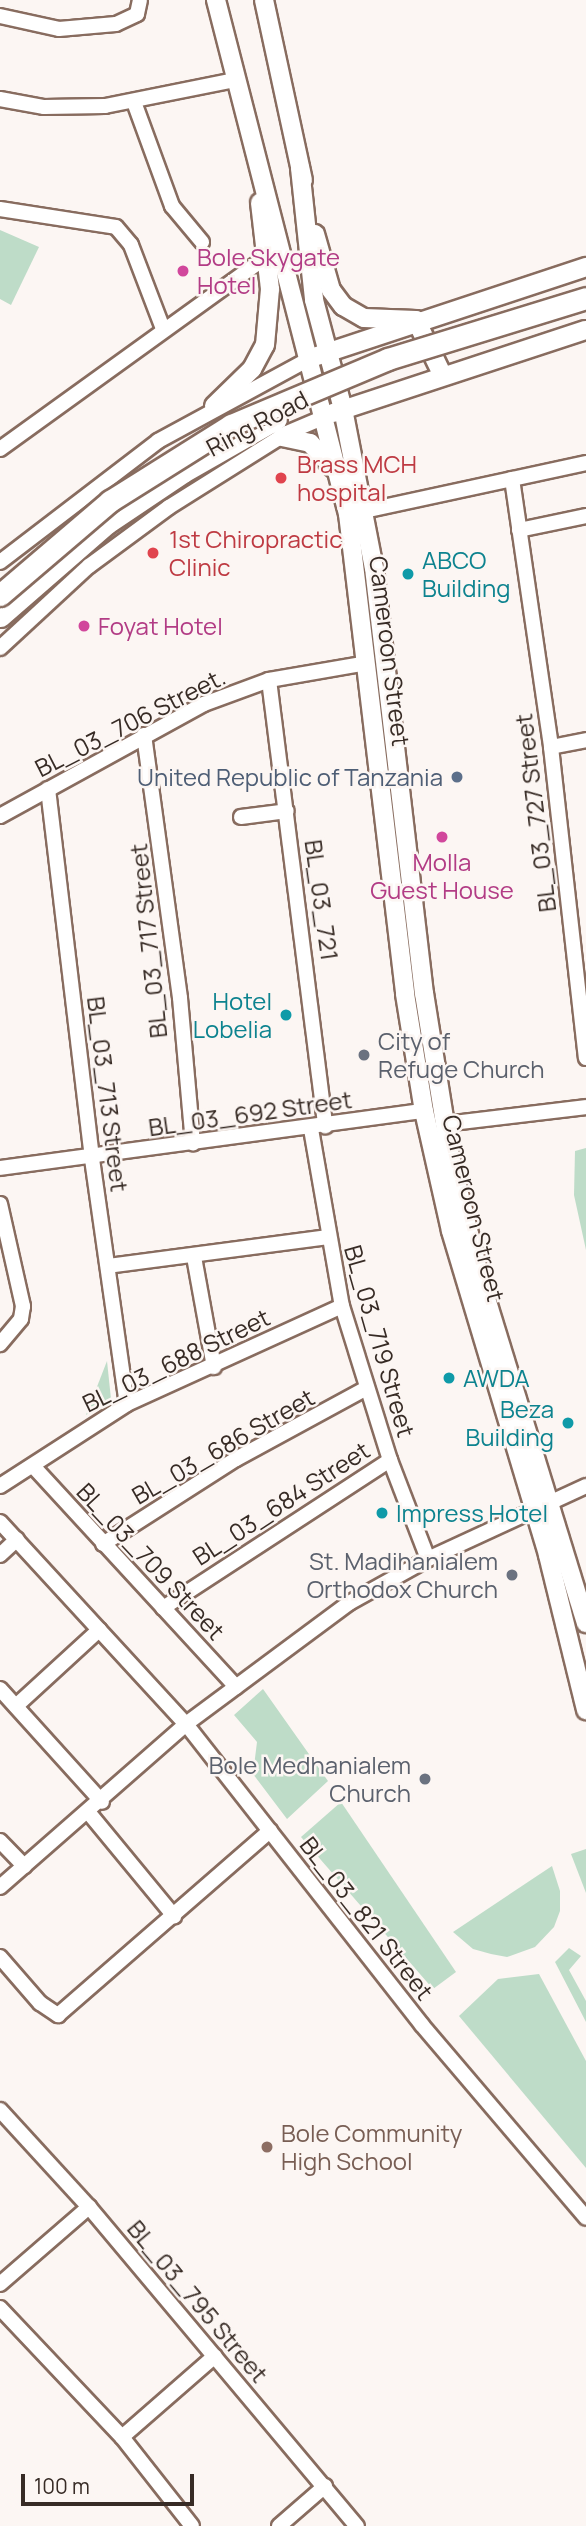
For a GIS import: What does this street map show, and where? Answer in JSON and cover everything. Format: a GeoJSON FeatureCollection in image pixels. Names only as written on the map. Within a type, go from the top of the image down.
{"type":"FeatureCollection","features":[{"type":"Feature","properties":{"kind":"highway","name":"Ring Road"},"geometry":{"type":"LineString","coordinates":[[0,595],[110,501],[231,425],[387,359],[586,298]]}},
{"type":"Feature","properties":{"kind":"highway","name":"Ring Road"},"geometry":{"type":"LineString","coordinates":[[0,616],[107,523],[247,434],[385,374],[586,312]]}},
{"type":"Feature","properties":{"kind":"main road"},"geometry":{"type":"LineString","coordinates":[[214,406],[253,369],[265,345],[271,319],[261,175],[216,0]]}},
{"type":"Feature","properties":{"kind":"main road"},"geometry":{"type":"LineString","coordinates":[[264,0],[323,266],[343,306],[364,318],[416,320],[443,376]]}},
{"type":"Feature","properties":{"kind":"main road","name":"Cameroon Street"},"geometry":{"type":"LineString","coordinates":[[300,168],[312,287],[325,353],[343,409],[356,513],[355,569],[405,994],[424,1111],[451,1231],[541,1506],[586,1623]]}},
{"type":"Feature","properties":{"kind":"main road","name":"Cameroon Street"},"geometry":{"type":"LineString","coordinates":[[261,175],[342,487],[356,513],[374,568],[424,993],[444,1124],[481,1282],[541,1506],[586,1710]]}},
{"type":"Feature","properties":{"kind":"main road","name":"Ring Road"},"geometry":{"type":"LineString","coordinates":[[307,360],[416,320],[586,267]]}},
{"type":"Feature","properties":{"kind":"main road","name":"Ring Road"},"geometry":{"type":"LineString","coordinates":[[323,418],[343,409],[586,330]]}},
{"type":"Feature","properties":{"kind":"main road"},"geometry":{"type":"LineString","coordinates":[[282,437],[301,440],[319,450],[342,487]]}},
{"type":"Feature","properties":{"kind":"main road"},"geometry":{"type":"LineString","coordinates":[[355,569],[374,568]]}},
{"type":"Feature","properties":{"kind":"main road"},"geometry":{"type":"LineString","coordinates":[[405,994],[424,993]]}},
{"type":"Feature","properties":{"kind":"street"},"geometry":{"type":"LineString","coordinates":[[0,16],[59,29],[116,24],[137,14],[140,0]]}},
{"type":"Feature","properties":{"kind":"street"},"geometry":{"type":"LineString","coordinates":[[0,99],[44,107],[134,102],[235,79]]}},
{"type":"Feature","properties":{"kind":"street"},"geometry":{"type":"LineString","coordinates":[[134,102],[172,206],[202,243]]}},
{"type":"Feature","properties":{"kind":"street"},"geometry":{"type":"LineString","coordinates":[[0,209],[116,227],[131,245],[163,329]]}},
{"type":"Feature","properties":{"kind":"street"},"geometry":{"type":"LineString","coordinates":[[0,449],[266,257]]}},
{"type":"Feature","properties":{"kind":"street","name":"Ring Road"},"geometry":{"type":"LineString","coordinates":[[0,562],[127,461],[214,406],[307,360]]}},
{"type":"Feature","properties":{"kind":"street","name":"Ring Road"},"geometry":{"type":"LineString","coordinates":[[0,648],[89,566],[204,482],[282,437],[323,418]]}},
{"type":"Feature","properties":{"kind":"street"},"geometry":{"type":"LineString","coordinates":[[356,513],[586,463]]}},
{"type":"Feature","properties":{"kind":"street","name":"BL_03_727 Street"},"geometry":{"type":"LineString","coordinates":[[512,479],[551,747],[586,1058]]}},
{"type":"Feature","properties":{"kind":"street"},"geometry":{"type":"LineString","coordinates":[[519,530],[586,516]]}},
{"type":"Feature","properties":{"kind":"street","name":"BL_03_706 Street."},"geometry":{"type":"LineString","coordinates":[[0,817],[204,704],[270,680],[367,663]]}},
{"type":"Feature","properties":{"kind":"street","name":"BL_03_721"},"geometry":{"type":"LineString","coordinates":[[270,680],[287,811],[318,1128]]}},
{"type":"Feature","properties":{"kind":"street","name":"BL_03_717 Street"},"geometry":{"type":"LineString","coordinates":[[144,735],[180,998],[192,1143]]}},
{"type":"Feature","properties":{"kind":"street"},"geometry":{"type":"LineString","coordinates":[[551,747],[586,740]]}},
{"type":"Feature","properties":{"kind":"street","name":"BL_03_713 Street"},"geometry":{"type":"LineString","coordinates":[[48,789],[92,1159],[127,1404]]}},
{"type":"Feature","properties":{"kind":"street"},"geometry":{"type":"LineString","coordinates":[[241,817],[287,811]]}},
{"type":"Feature","properties":{"kind":"street"},"geometry":{"type":"LineString","coordinates":[[444,1124],[586,1107]]}},
{"type":"Feature","properties":{"kind":"street","name":"BL_03_692 Street"},"geometry":{"type":"LineString","coordinates":[[0,1168],[92,1159],[424,1111]]}},
{"type":"Feature","properties":{"kind":"street","name":"BL_03_719 Street"},"geometry":{"type":"LineString","coordinates":[[318,1128],[327,1237],[342,1306],[390,1460],[428,1559]]}},
{"type":"Feature","properties":{"kind":"street"},"geometry":{"type":"LineString","coordinates":[[0,1204],[23,1306],[21,1319],[0,1344]]}},
{"type":"Feature","properties":{"kind":"street"},"geometry":{"type":"LineString","coordinates":[[108,1266],[194,1257],[327,1237]]}},
{"type":"Feature","properties":{"kind":"street"},"geometry":{"type":"LineString","coordinates":[[194,1257],[214,1367]]}},
{"type":"Feature","properties":{"kind":"street","name":"BL_03_688 Street"},"geometry":{"type":"LineString","coordinates":[[0,1486],[127,1404],[214,1367],[342,1306]]}},
{"type":"Feature","properties":{"kind":"street","name":"BL_03_686 Street"},"geometry":{"type":"LineString","coordinates":[[103,1544],[236,1459],[368,1388]]}},
{"type":"Feature","properties":{"kind":"street","name":"BL_03_684 Street"},"geometry":{"type":"LineString","coordinates":[[163,1608],[390,1460]]}},
{"type":"Feature","properties":{"kind":"street","name":"BL_03_709 Street"},"geometry":{"type":"LineString","coordinates":[[33,1466],[236,1687]]}},
{"type":"Feature","properties":{"kind":"street"},"geometry":{"type":"LineString","coordinates":[[0,1888],[102,1802],[186,1724],[349,1603],[428,1559],[586,1486]]}},
{"type":"Feature","properties":{"kind":"street","name":"BL_03_821 Street"},"geometry":{"type":"LineString","coordinates":[[0,1521],[186,1724],[422,2025],[586,2218]]}},
{"type":"Feature","properties":{"kind":"street"},"geometry":{"type":"LineString","coordinates":[[0,1555],[17,1539]]}},
{"type":"Feature","properties":{"kind":"street"},"geometry":{"type":"LineString","coordinates":[[16,1706],[99,1630]]}},
{"type":"Feature","properties":{"kind":"street"},"geometry":{"type":"LineString","coordinates":[[0,1689],[102,1802]]}},
{"type":"Feature","properties":{"kind":"street"},"geometry":{"type":"LineString","coordinates":[[89,1813],[174,1916]]}},
{"type":"Feature","properties":{"kind":"street"},"geometry":{"type":"LineString","coordinates":[[0,1957],[40,2003],[58,2015],[270,1831]]}},
{"type":"Feature","properties":{"kind":"street"},"geometry":{"type":"LineString","coordinates":[[0,1841],[24,1866]]}},
{"type":"Feature","properties":{"kind":"street","name":"BL_03_795 Street"},"geometry":{"type":"LineString","coordinates":[[0,2110],[89,2207],[357,2526]]}},
{"type":"Feature","properties":{"kind":"street"},"geometry":{"type":"LineString","coordinates":[[0,2284],[89,2207]]}},
{"type":"Feature","properties":{"kind":"street"},"geometry":{"type":"LineString","coordinates":[[0,2308],[122,2437],[192,2526]]}},
{"type":"Feature","properties":{"kind":"street"},"geometry":{"type":"LineString","coordinates":[[122,2437],[215,2356]]}},
{"type":"Feature","properties":{"kind":"street"},"geometry":{"type":"LineString","coordinates":[[279,2526],[324,2486]]}},
{"type":"Feature","properties":{"kind":"green space"},"geometry":{"type":"Polygon","coordinates":[[[0,230],[39,247],[11,305],[0,299],[0,230]]]}},
{"type":"Feature","properties":{"kind":"green space"},"geometry":{"type":"Polygon","coordinates":[[[586,1148],[586,1250],[574,1195],[575,1151],[586,1148]]]}},
{"type":"Feature","properties":{"kind":"green space"},"geometry":{"type":"Polygon","coordinates":[[[107,1361],[111,1399],[86,1415],[107,1361]]]}},
{"type":"Feature","properties":{"kind":"green space"},"geometry":{"type":"Polygon","coordinates":[[[263,1689],[328,1781],[287,1819],[253,1774],[257,1742],[234,1715],[263,1689]]]}},
{"type":"Feature","properties":{"kind":"green space"},"geometry":{"type":"Polygon","coordinates":[[[341,1802],[456,1972],[433,1989],[301,1837],[341,1802]]]}},
{"type":"Feature","properties":{"kind":"green space"},"geometry":{"type":"Polygon","coordinates":[[[586,1849],[586,1893],[571,1854],[586,1849]]]}},
{"type":"Feature","properties":{"kind":"green space"},"geometry":{"type":"Polygon","coordinates":[[[552,1866],[560,1891],[560,1911],[554,1927],[535,1947],[507,1957],[473,1949],[453,1932],[552,1866]]]}},
{"type":"Feature","properties":{"kind":"green space"},"geometry":{"type":"Polygon","coordinates":[[[569,1948],[581,1956],[569,1970],[586,2001],[586,2022],[555,1962],[569,1948]]]}},
{"type":"Feature","properties":{"kind":"green space"},"geometry":{"type":"Polygon","coordinates":[[[539,1974],[586,2061],[586,2168],[459,2016],[498,1979],[539,1974]]]}},
{"type":"Feature","properties":{"kind":"place","name":"Bole Skygate Hotel"},"geometry":{"type":"Point","coordinates":[183,271]}},
{"type":"Feature","properties":{"kind":"place","name":"Brass MCH hospital"},"geometry":{"type":"Point","coordinates":[281,478]}},
{"type":"Feature","properties":{"kind":"place","name":"1st Chiropractic Clinic"},"geometry":{"type":"Point","coordinates":[153,553]}},
{"type":"Feature","properties":{"kind":"place","name":"ABCO Building"},"geometry":{"type":"Point","coordinates":[408,574]}},
{"type":"Feature","properties":{"kind":"place","name":"Foyat Hotel"},"geometry":{"type":"Point","coordinates":[84,626]}},
{"type":"Feature","properties":{"kind":"place","name":"United Republic of Tanzania"},"geometry":{"type":"Point","coordinates":[457,777]}},
{"type":"Feature","properties":{"kind":"place","name":"Molla Guest House"},"geometry":{"type":"Point","coordinates":[442,837]}},
{"type":"Feature","properties":{"kind":"place","name":"Hotel Lobelia"},"geometry":{"type":"Point","coordinates":[286,1015]}},
{"type":"Feature","properties":{"kind":"place","name":"City of Refuge Church"},"geometry":{"type":"Point","coordinates":[364,1055]}},
{"type":"Feature","properties":{"kind":"place","name":"AWDA"},"geometry":{"type":"Point","coordinates":[449,1378]}},
{"type":"Feature","properties":{"kind":"place","name":"Beza Building"},"geometry":{"type":"Point","coordinates":[568,1423]}},
{"type":"Feature","properties":{"kind":"place","name":"Impress Hotel"},"geometry":{"type":"Point","coordinates":[382,1513]}},
{"type":"Feature","properties":{"kind":"place","name":"St. Madihanialem Orthodox Church"},"geometry":{"type":"Point","coordinates":[512,1575]}},
{"type":"Feature","properties":{"kind":"place","name":"Bole Medhanialem Church"},"geometry":{"type":"Point","coordinates":[425,1779]}},
{"type":"Feature","properties":{"kind":"place","name":"Bole Community High School"},"geometry":{"type":"Point","coordinates":[267,2147]}}]}
